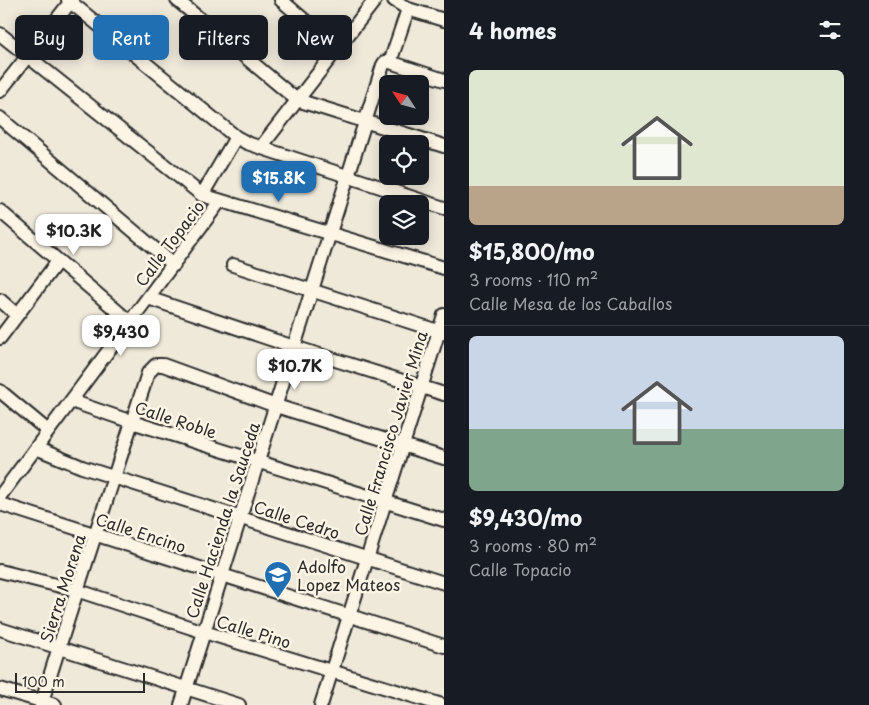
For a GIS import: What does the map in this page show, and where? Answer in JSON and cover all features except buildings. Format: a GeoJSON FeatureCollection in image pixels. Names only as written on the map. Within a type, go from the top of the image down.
{"type":"FeatureCollection","features":[{"type":"Feature","properties":{"kind":"street"},"geometry":{"type":"LineString","coordinates":[[177,0],[297,100],[444,146]]}},
{"type":"Feature","properties":{"kind":"street"},"geometry":{"type":"LineString","coordinates":[[281,0],[298,15]]}},
{"type":"Feature","properties":{"kind":"street"},"geometry":{"type":"LineString","coordinates":[[352,29],[375,0]]}},
{"type":"Feature","properties":{"kind":"street"},"geometry":{"type":"LineString","coordinates":[[394,0],[408,9],[444,20]]}},
{"type":"Feature","properties":{"kind":"street"},"geometry":{"type":"LineString","coordinates":[[59,15],[70,1],[236,137],[444,208]]}},
{"type":"Feature","properties":{"kind":"street","name":"Calle Hacienda la Sauceda"},"geometry":{"type":"LineString","coordinates":[[181,705],[384,65],[389,62],[408,9]]}},
{"type":"Feature","properties":{"kind":"street"},"geometry":{"type":"LineString","coordinates":[[0,34],[15,46]]}},
{"type":"Feature","properties":{"kind":"street"},"geometry":{"type":"LineString","coordinates":[[0,91],[25,60]]}},
{"type":"Feature","properties":{"kind":"street"},"geometry":{"type":"LineString","coordinates":[[33,60],[202,195],[331,232],[444,268]]}},
{"type":"Feature","properties":{"kind":"street"},"geometry":{"type":"LineString","coordinates":[[261,147],[328,60]]}},
{"type":"Feature","properties":{"kind":"street"},"geometry":{"type":"LineString","coordinates":[[389,62],[444,80]]}},
{"type":"Feature","properties":{"kind":"street"},"geometry":{"type":"LineString","coordinates":[[0,118],[174,265]]}},
{"type":"Feature","properties":{"kind":"street","name":"Calle Topacio"},"geometry":{"type":"LineString","coordinates":[[202,195],[236,137]]}},
{"type":"Feature","properties":{"kind":"street","name":"Calle Topacio"},"geometry":{"type":"LineString","coordinates":[[0,496],[4,482],[36,448],[220,201]]}},
{"type":"Feature","properties":{"kind":"street"},"geometry":{"type":"LineString","coordinates":[[0,211],[130,322]]}},
{"type":"Feature","properties":{"kind":"street"},"geometry":{"type":"LineString","coordinates":[[0,338],[58,261]]}},
{"type":"Feature","properties":{"kind":"street"},"geometry":{"type":"LineString","coordinates":[[233,265],[442,332]]}},
{"type":"Feature","properties":{"kind":"street"},"geometry":{"type":"LineString","coordinates":[[148,298],[294,347],[444,394]]}},
{"type":"Feature","properties":{"kind":"street"},"geometry":{"type":"LineString","coordinates":[[0,300],[18,315]]}},
{"type":"Feature","properties":{"kind":"street","name":"Calle Francisco Javier Mina"},"geometry":{"type":"LineString","coordinates":[[322,705],[421,387],[442,332],[444,315]]}},
{"type":"Feature","properties":{"kind":"street","name":"Sierra Morena"},"geometry":{"type":"LineString","coordinates":[[42,703],[76,590],[96,535],[148,373],[156,365],[163,365],[276,406]]}},
{"type":"Feature","properties":{"kind":"street"},"geometry":{"type":"LineString","coordinates":[[0,390],[48,432]]}},
{"type":"Feature","properties":{"kind":"street","name":"Calle Roble"},"geometry":{"type":"LineString","coordinates":[[71,401],[444,520]]}},
{"type":"Feature","properties":{"kind":"street"},"geometry":{"type":"LineString","coordinates":[[276,406],[404,444],[444,458]]}},
{"type":"Feature","properties":{"kind":"street","name":"Calle Cedro"},"geometry":{"type":"LineString","coordinates":[[36,448],[114,478],[444,583]]}},
{"type":"Feature","properties":{"kind":"street","name":"Calle Encino"},"geometry":{"type":"LineString","coordinates":[[0,504],[444,646]]}},
{"type":"Feature","properties":{"kind":"street","name":"Calle Pino"},"geometry":{"type":"LineString","coordinates":[[0,571],[76,590],[204,632],[442,705]]}},
{"type":"Feature","properties":{"kind":"street"},"geometry":{"type":"LineString","coordinates":[[0,629],[239,705]]}},
{"type":"Feature","properties":{"kind":"street"},"geometry":{"type":"LineString","coordinates":[[0,689],[42,703],[55,705]]}},
{"type":"Feature","properties":{"kind":"place","name":"Adolfo Lopez Mateos"},"geometry":{"type":"Point","coordinates":[278,599]}}]}
